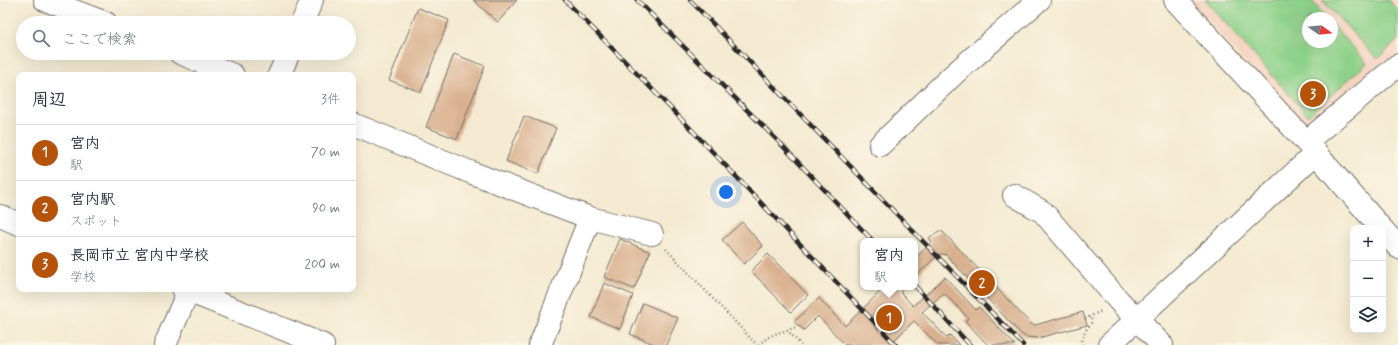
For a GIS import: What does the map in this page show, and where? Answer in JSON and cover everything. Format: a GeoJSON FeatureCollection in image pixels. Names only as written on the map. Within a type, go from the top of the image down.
{"type":"FeatureCollection","features":[{"type":"Feature","properties":{"kind":"street"},"geometry":{"type":"LineString","coordinates":[[45,0],[87,16]]}},
{"type":"Feature","properties":{"kind":"street"},"geometry":{"type":"LineString","coordinates":[[305,16],[312,0]]}},
{"type":"Feature","properties":{"kind":"street"},"geometry":{"type":"LineString","coordinates":[[880,145],[953,75],[1039,0]]}},
{"type":"Feature","properties":{"kind":"street"},"geometry":{"type":"LineString","coordinates":[[1175,0],[1311,148],[1378,225]]}},
{"type":"Feature","properties":{"kind":"street"},"geometry":{"type":"LineString","coordinates":[[197,60],[226,72]]}},
{"type":"Feature","properties":{"kind":"street"},"geometry":{"type":"LineString","coordinates":[[280,72],[286,60]]}},
{"type":"Feature","properties":{"kind":"street"},"geometry":{"type":"LineString","coordinates":[[1109,345],[1138,320],[1398,64]]}},
{"type":"Feature","properties":{"kind":"street"},"geometry":{"type":"LineString","coordinates":[[356,125],[470,172],[590,218],[652,234]]}},
{"type":"Feature","properties":{"kind":"street"},"geometry":{"type":"LineString","coordinates":[[1014,195],[1043,212],[1119,301],[1162,345]]}},
{"type":"Feature","properties":{"kind":"street"},"geometry":{"type":"LineString","coordinates":[[0,216],[16,223]]}},
{"type":"Feature","properties":{"kind":"street"},"geometry":{"type":"LineString","coordinates":[[540,345],[590,218]]}},
{"type":"Feature","properties":{"kind":"street"},"geometry":{"type":"LineString","coordinates":[[1386,234],[1398,247]]}},
{"type":"Feature","properties":{"kind":"street"},"geometry":{"type":"LineString","coordinates":[[165,345],[186,292]]}},
{"type":"Feature","properties":{"kind":"street"},"geometry":{"type":"LineString","coordinates":[[192,292],[323,345]]}},
{"type":"Feature","properties":{"kind":"path"},"geometry":{"type":"LineString","coordinates":[[652,234],[758,345],[774,334],[799,326]]}},
{"type":"Feature","properties":{"kind":"path"},"geometry":{"type":"LineString","coordinates":[[1082,345],[1083,335],[1092,322],[1091,317]]}},
{"type":"Feature","properties":{"kind":"path"},"geometry":{"type":"LineString","coordinates":[[787,330],[801,345]]}},
{"type":"Feature","properties":{"kind":"shaded area"},"geometry":{"type":"Polygon","coordinates":[[[1190,0],[1398,0],[1398,53],[1308,135],[1190,0]]]}},
{"type":"Feature","properties":{"kind":"green space"},"geometry":{"type":"Polygon","coordinates":[[[1205,0],[1311,0],[1322,12],[1302,12],[1302,48],[1338,48],[1338,31],[1367,63],[1308,116],[1205,0]]]}},
{"type":"Feature","properties":{"kind":"green space"},"geometry":{"type":"Polygon","coordinates":[[[1322,0],[1388,0],[1398,10],[1398,40],[1377,59],[1338,17],[1338,12],[1333,12],[1322,0]]]}},
{"type":"Feature","properties":{"kind":"building"},"geometry":{"type":"Polygon","coordinates":[[[473,0],[517,0],[498,22],[473,0]]]}},
{"type":"Feature","properties":{"kind":"building"},"geometry":{"type":"Polygon","coordinates":[[[418,8],[449,20],[421,92],[389,80],[418,8]]]}},
{"type":"Feature","properties":{"kind":"building"},"geometry":{"type":"Polygon","coordinates":[[[454,54],[485,66],[457,139],[426,127],[454,54]]]}},
{"type":"Feature","properties":{"kind":"building"},"geometry":{"type":"Polygon","coordinates":[[[524,116],[556,128],[538,174],[506,161],[524,116]]]}},
{"type":"Feature","properties":{"kind":"building"},"geometry":{"type":"Polygon","coordinates":[[[742,222],[763,246],[744,264],[722,240],[742,222]]]}},
{"type":"Feature","properties":{"kind":"building"},"geometry":{"type":"Polygon","coordinates":[[[939,231],[943,232],[1031,324],[1035,325],[1083,312],[1087,325],[1038,338],[1026,337],[1021,334],[946,255],[940,254],[937,256],[918,274],[918,255],[932,242],[929,238],[939,231]]]}},
{"type":"Feature","properties":{"kind":"building"},"geometry":{"type":"Polygon","coordinates":[[[620,239],[650,252],[634,289],[604,277],[620,239]]]}},
{"type":"Feature","properties":{"kind":"building"},"geometry":{"type":"Polygon","coordinates":[[[768,254],[808,295],[791,312],[751,271],[768,254]]]}},
{"type":"Feature","properties":{"kind":"building"},"geometry":{"type":"Polygon","coordinates":[[[945,277],[976,310],[979,307],[1015,345],[988,345],[965,321],[968,318],[944,293],[922,312],[947,338],[950,335],[959,345],[938,345],[914,321],[889,345],[845,345],[818,316],[804,330],[794,322],[819,298],[845,326],[882,290],[901,290],[901,293],[913,306],[945,277]]]}},
{"type":"Feature","properties":{"kind":"building"},"geometry":{"type":"Polygon","coordinates":[[[604,283],[633,295],[620,329],[591,317],[604,283]]]}},
{"type":"Feature","properties":{"kind":"building"},"geometry":{"type":"Polygon","coordinates":[[[643,303],[678,318],[666,345],[656,345],[630,334],[643,303]]]}},
{"type":"Feature","properties":{"kind":"railway"},"geometry":{"type":"LineString","coordinates":[[565,0],[688,126],[896,345]]}},
{"type":"Feature","properties":{"kind":"railway"},"geometry":{"type":"LineString","coordinates":[[637,0],[779,142],[870,238]]}},
{"type":"Feature","properties":{"kind":"railway"},"geometry":{"type":"LineString","coordinates":[[690,0],[1023,345]]}},
{"type":"Feature","properties":{"kind":"railway"},"geometry":{"type":"LineString","coordinates":[[918,289],[970,345]]}},
{"type":"Feature","properties":{"kind":"place","name":"長岡市立 宮内中学校"},"geometry":{"type":"Point","coordinates":[1313,94]}},
{"type":"Feature","properties":{"kind":"place","name":"宮内駅"},"geometry":{"type":"Point","coordinates":[982,283]}},
{"type":"Feature","properties":{"kind":"place","name":"宮内"},"geometry":{"type":"Point","coordinates":[889,318]}}]}
